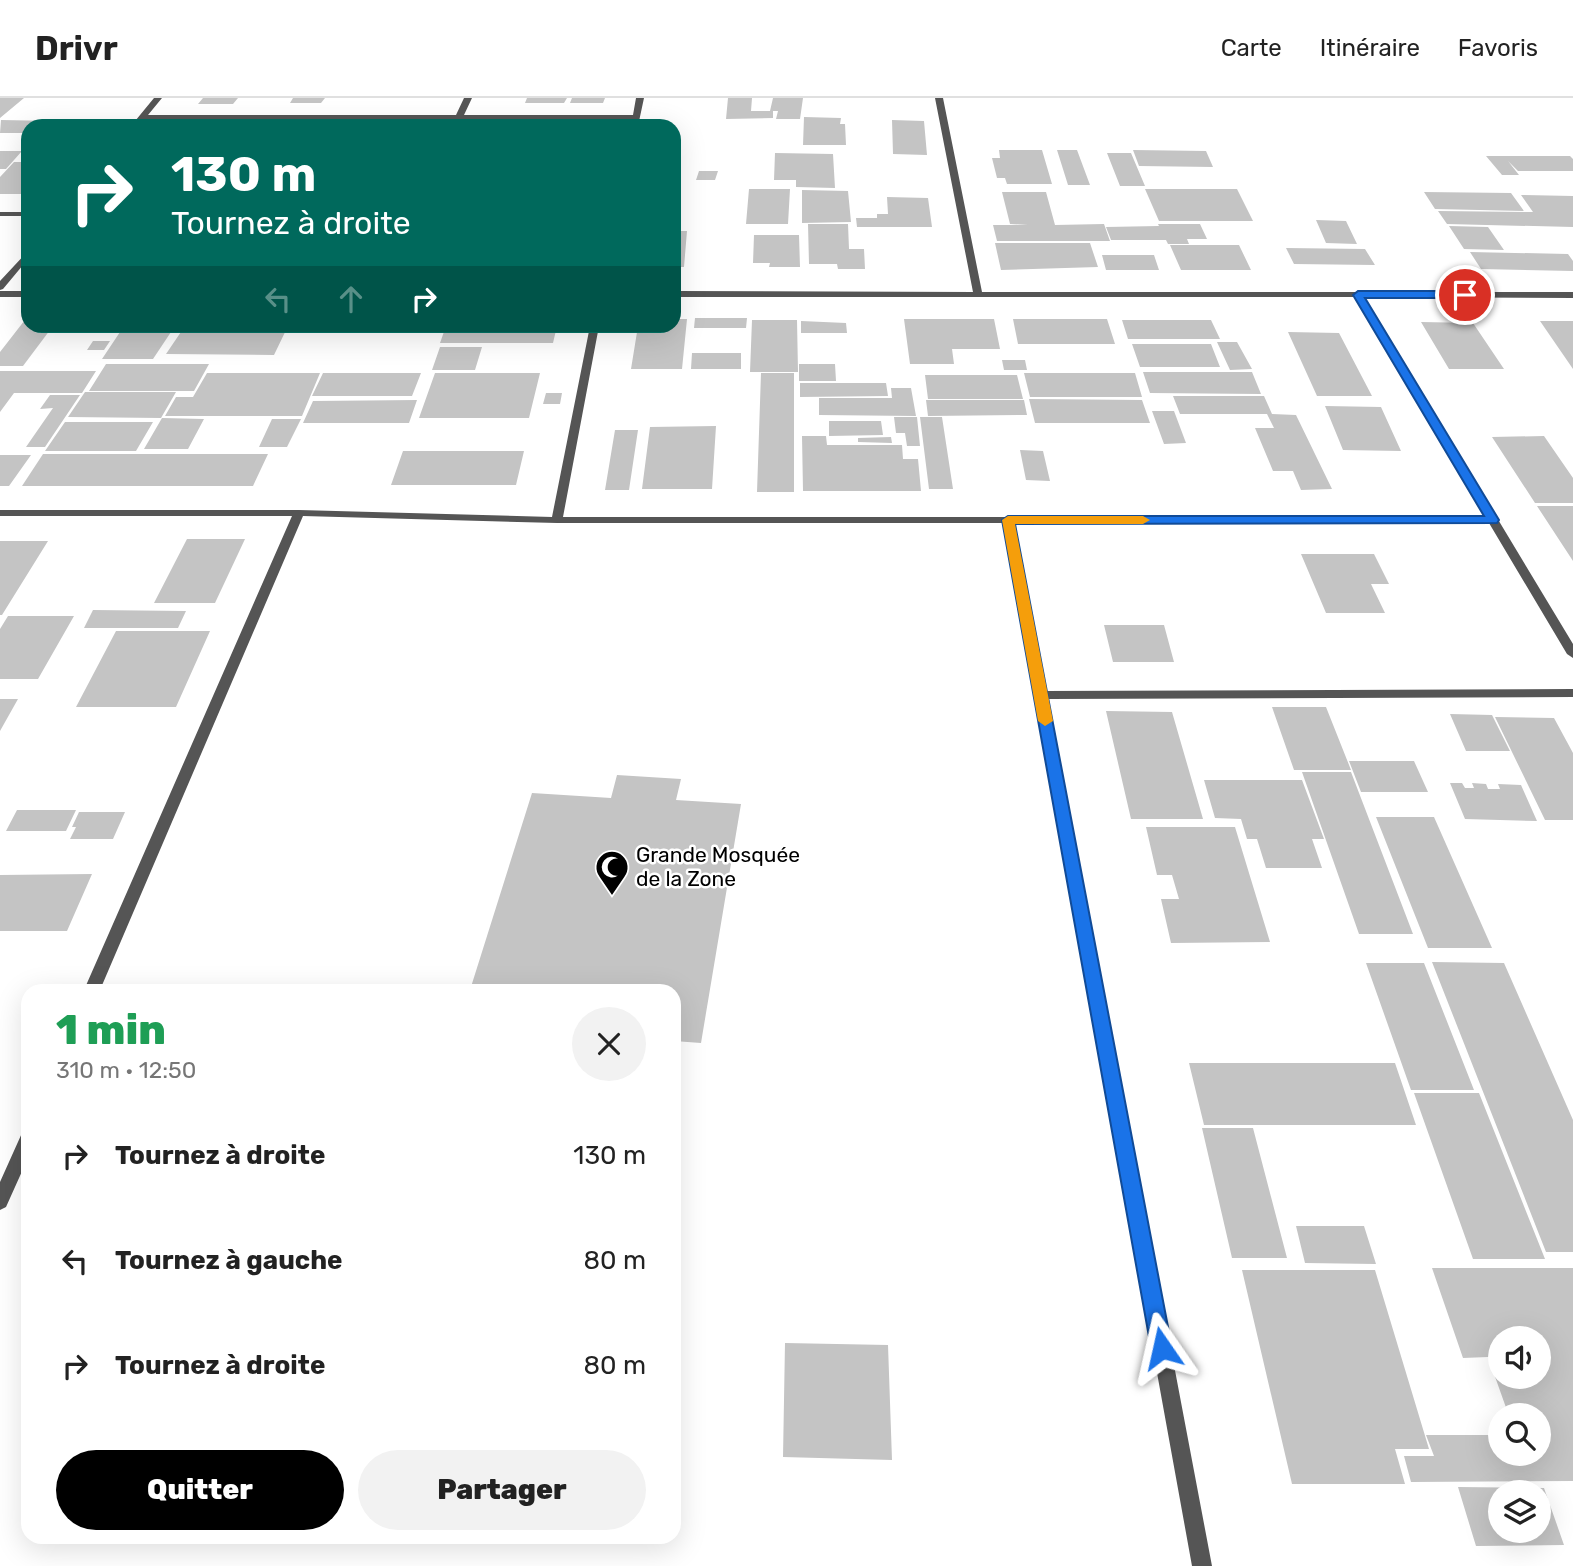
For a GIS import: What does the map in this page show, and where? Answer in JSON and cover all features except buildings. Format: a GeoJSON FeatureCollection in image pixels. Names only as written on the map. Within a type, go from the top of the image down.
{"type":"FeatureCollection","features":[{"type":"Feature","properties":{"kind":"street"},"geometry":{"type":"LineString","coordinates":[[142,117],[158,98]]}},
{"type":"Feature","properties":{"kind":"street"},"geometry":{"type":"LineString","coordinates":[[459,117],[468,98]]}},
{"type":"Feature","properties":{"kind":"street"},"geometry":{"type":"LineString","coordinates":[[636,119],[640,98]]}},
{"type":"Feature","properties":{"kind":"street"},"geometry":{"type":"LineString","coordinates":[[939,98],[978,295]]}},
{"type":"Feature","properties":{"kind":"street"},"geometry":{"type":"LineString","coordinates":[[142,117],[530,119]]}},
{"type":"Feature","properties":{"kind":"street"},"geometry":{"type":"LineString","coordinates":[[0,214],[21,214]]}},
{"type":"Feature","properties":{"kind":"street"},"geometry":{"type":"LineString","coordinates":[[0,287],[21,262]]}},
{"type":"Feature","properties":{"kind":"street"},"geometry":{"type":"LineString","coordinates":[[0,294],[21,294]]}},
{"type":"Feature","properties":{"kind":"street"},"geometry":{"type":"LineString","coordinates":[[681,294],[1573,295]]}},
{"type":"Feature","properties":{"kind":"street"},"geometry":{"type":"LineString","coordinates":[[1358,295],[1573,654]]}},
{"type":"Feature","properties":{"kind":"street"},"geometry":{"type":"LineString","coordinates":[[557,520],[594,333]]}},
{"type":"Feature","properties":{"kind":"street"},"geometry":{"type":"LineString","coordinates":[[0,513],[299,513],[557,520],[1493,520]]}},
{"type":"Feature","properties":{"kind":"street"},"geometry":{"type":"LineString","coordinates":[[95,984],[299,513]]}},
{"type":"Feature","properties":{"kind":"street"},"geometry":{"type":"LineString","coordinates":[[1008,520],[1202,1566]]}},
{"type":"Feature","properties":{"kind":"street"},"geometry":{"type":"LineString","coordinates":[[1041,695],[1573,693]]}},
{"type":"Feature","properties":{"kind":"street"},"geometry":{"type":"LineString","coordinates":[[0,1202],[21,1154]]}},
{"type":"Feature","properties":{"kind":"slow traffic"},"geometry":{"type":"LineString","coordinates":[[1045,721],[1008,520],[1143,520]]}},
{"type":"Feature","properties":{"kind":"place","name":"Grande Mosquée de la Zone"},"geometry":{"type":"Point","coordinates":[612,897]}},
{"type":"Feature","properties":{"kind":"route"},"geometry":{"type":"LineString","coordinates":[[1162,1348],[1008,520],[1493,520],[1358,295],[1465,295]]}}]}
